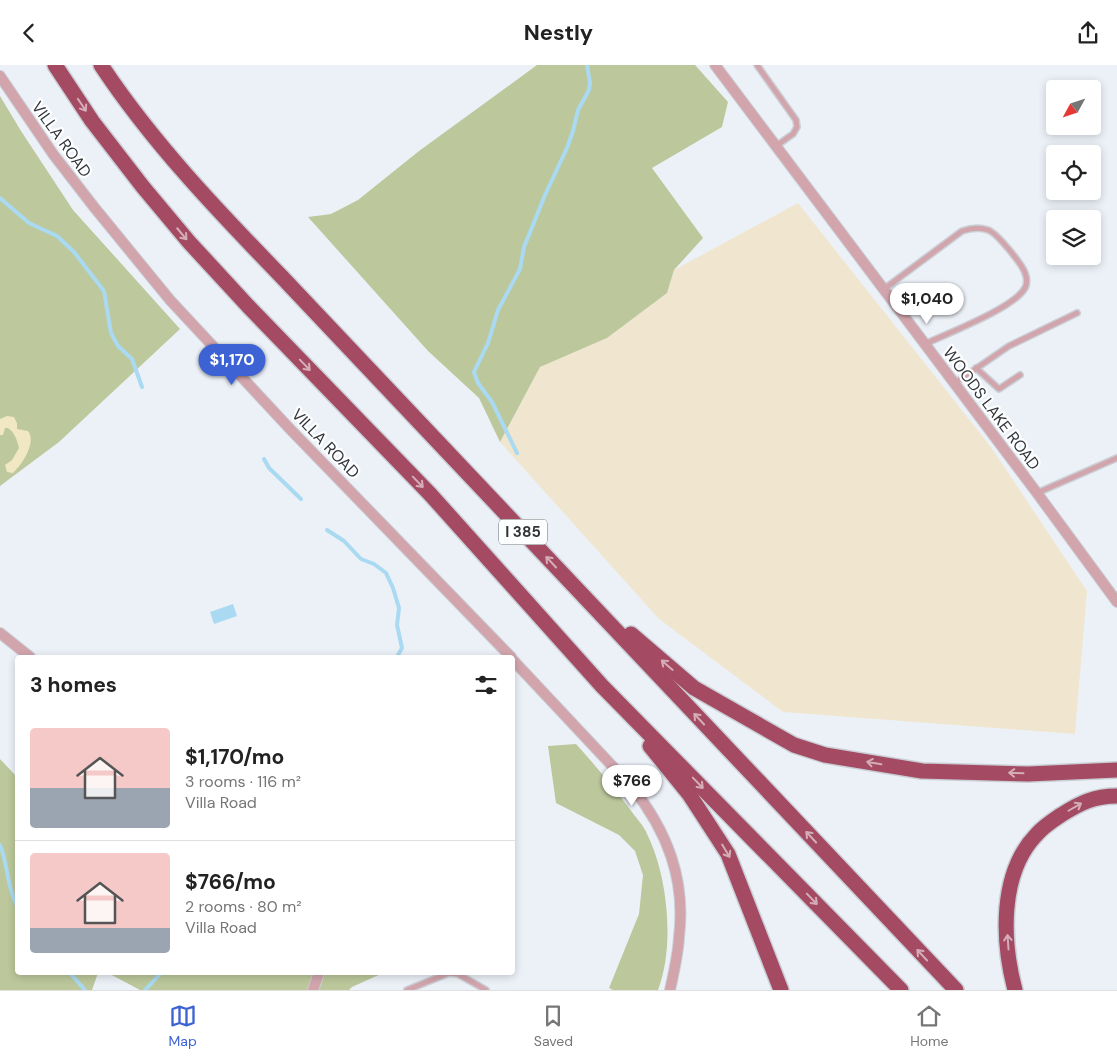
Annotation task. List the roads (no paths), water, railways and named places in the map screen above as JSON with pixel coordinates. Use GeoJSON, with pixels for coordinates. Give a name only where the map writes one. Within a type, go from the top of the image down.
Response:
{"type":"FeatureCollection","features":[{"type":"Feature","properties":{"kind":"highway","name":"I 385"},"geometry":{"type":"LineString","coordinates":[[55,65],[92,121],[189,242],[430,495],[602,686],[901,990]]}},
{"type":"Feature","properties":{"kind":"highway","name":"I 385"},"geometry":{"type":"LineString","coordinates":[[101,65],[138,115],[217,210],[956,990]]}},
{"type":"Feature","properties":{"kind":"highway"},"geometry":{"type":"LineString","coordinates":[[568,580],[694,688],[794,745],[826,755],[922,771],[1028,774],[1117,770]]}},
{"type":"Feature","properties":{"kind":"highway"},"geometry":{"type":"LineString","coordinates":[[602,686],[689,794],[728,854],[782,990]]}},
{"type":"Feature","properties":{"kind":"highway"},"geometry":{"type":"LineString","coordinates":[[1015,990],[1007,944],[1007,921],[1011,885],[1018,861],[1036,835],[1050,822],[1085,801],[1100,796],[1117,797]]}},
{"type":"Feature","properties":{"kind":"street","name":"WOODS LAKE ROAD"},"geometry":{"type":"LineString","coordinates":[[715,65],[1117,602]]}},
{"type":"Feature","properties":{"kind":"street","name":"VILLA ROAD"},"geometry":{"type":"LineString","coordinates":[[0,77],[53,154],[170,300],[290,429],[509,655]]}},
{"type":"Feature","properties":{"kind":"street"},"geometry":{"type":"LineString","coordinates":[[0,633],[28,655]]}},
{"type":"Feature","properties":{"kind":"street","name":"VILLA ROAD"},"geometry":{"type":"LineString","coordinates":[[515,661],[632,787],[648,807],[658,825],[669,850],[679,893],[680,935],[670,990]]}},
{"type":"Feature","properties":{"kind":"street"},"geometry":{"type":"LineString","coordinates":[[313,990],[318,975]]}},
{"type":"Feature","properties":{"kind":"lane"},"geometry":{"type":"LineString","coordinates":[[757,65],[796,120],[797,127],[792,134],[776,146]]}},
{"type":"Feature","properties":{"kind":"lane"},"geometry":{"type":"LineString","coordinates":[[884,289],[962,231],[973,228],[990,230],[1001,240],[1025,271],[1027,280],[1025,288],[1014,300],[1001,309],[925,344]]}},
{"type":"Feature","properties":{"kind":"lane"},"geometry":{"type":"LineString","coordinates":[[954,383],[1009,346],[1077,313]]}},
{"type":"Feature","properties":{"kind":"lane"},"geometry":{"type":"LineString","coordinates":[[976,368],[999,389],[1020,375]]}},
{"type":"Feature","properties":{"kind":"lane"},"geometry":{"type":"LineString","coordinates":[[1037,493],[1117,458]]}},
{"type":"Feature","properties":{"kind":"lane"},"geometry":{"type":"LineString","coordinates":[[407,990],[444,975]]}},
{"type":"Feature","properties":{"kind":"lane"},"geometry":{"type":"LineString","coordinates":[[460,975],[486,990]]}},
{"type":"Feature","properties":{"kind":"water"},"geometry":{"type":"Polygon","coordinates":[[[233,604],[237,616],[214,624],[210,612],[233,604]]]}},
{"type":"Feature","properties":{"kind":"waterway"},"geometry":{"type":"LineString","coordinates":[[517,453],[492,402],[478,383],[474,372],[488,343],[498,310],[520,269],[524,247],[567,148],[578,110],[589,90],[590,83],[587,65]]}},
{"type":"Feature","properties":{"kind":"waterway"},"geometry":{"type":"LineString","coordinates":[[0,198],[29,223],[57,236],[74,252],[104,291],[111,333],[118,346],[132,359],[142,387]]}},
{"type":"Feature","properties":{"kind":"waterway"},"geometry":{"type":"LineString","coordinates":[[264,459],[269,468],[301,499]]}},
{"type":"Feature","properties":{"kind":"waterway"},"geometry":{"type":"LineString","coordinates":[[327,530],[344,541],[361,559],[374,564],[386,573],[399,608],[397,625],[402,648],[398,655]]}},
{"type":"Feature","properties":{"kind":"waterway"},"geometry":{"type":"LineString","coordinates":[[0,845],[15,902]]}},
{"type":"Feature","properties":{"kind":"waterway"},"geometry":{"type":"LineString","coordinates":[[72,975],[85,990]]}},
{"type":"Feature","properties":{"kind":"waterway"},"geometry":{"type":"LineString","coordinates":[[145,990],[159,975]]}}]}
